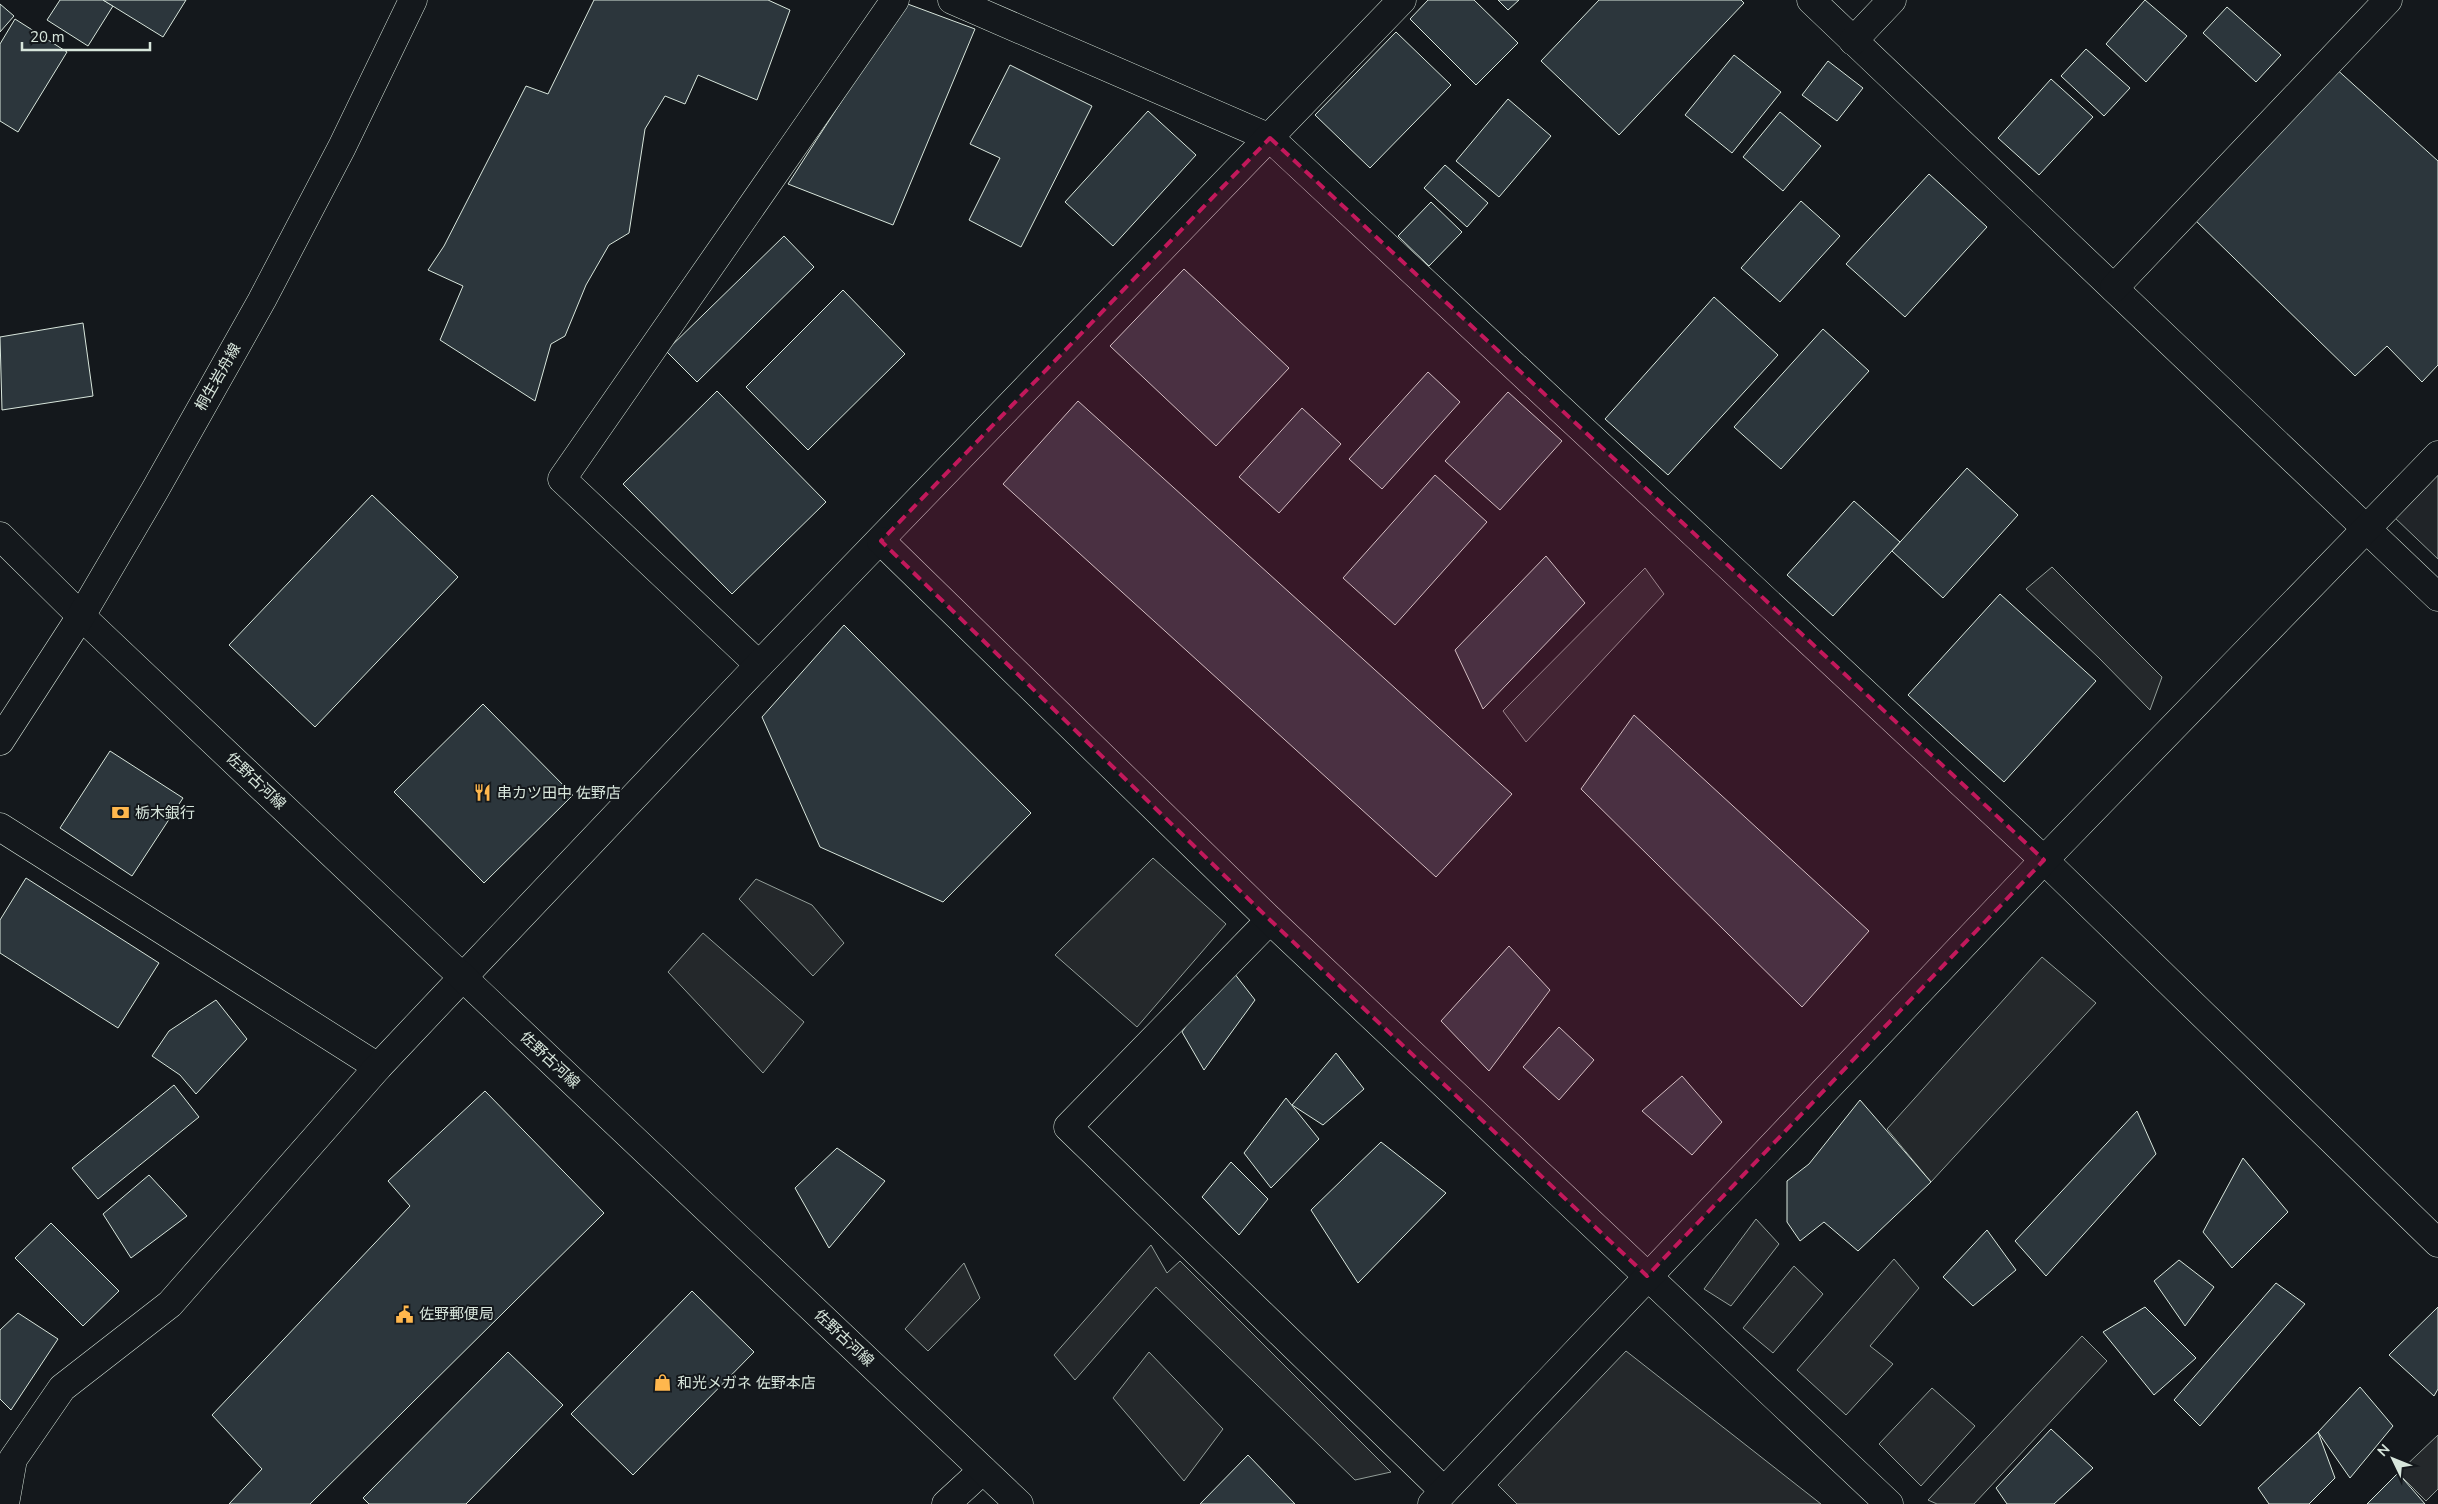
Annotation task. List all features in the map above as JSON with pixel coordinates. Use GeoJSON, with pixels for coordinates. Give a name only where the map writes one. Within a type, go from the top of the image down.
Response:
{"type":"FeatureCollection","features":[{"type":"Feature","properties":{"kind":"street","name":"桐生岩舟線"},"geometry":{"type":"LineString","coordinates":[[0,741],[81,616],[156,490],[262,300],[342,147],[413,0]]}},
{"type":"Feature","properties":{"kind":"street"},"geometry":{"type":"LineString","coordinates":[[759,665],[562,479],[895,0]]}},
{"type":"Feature","properties":{"kind":"street"},"geometry":{"type":"LineString","coordinates":[[952,0],[1270,138],[2044,860],[2438,1242]]}},
{"type":"Feature","properties":{"kind":"street"},"geometry":{"type":"LineString","coordinates":[[5,1504],[13,1459],[62,1388],[170,1304],[378,1067],[463,977],[759,665],[881,541],[1402,0]]}},
{"type":"Feature","properties":{"kind":"street"},"geometry":{"type":"LineString","coordinates":[[1810,0],[2438,597]]}},
{"type":"Feature","properties":{"kind":"street"},"geometry":{"type":"LineString","coordinates":[[1853,40],[1892,0]]}},
{"type":"Feature","properties":{"kind":"street"},"geometry":{"type":"LineString","coordinates":[[2114,288],[2388,0]]}},
{"type":"Feature","properties":{"kind":"street"},"geometry":{"type":"LineString","coordinates":[[1270,920],[1068,1127],[1438,1498],[2044,860],[2438,455]]}},
{"type":"Feature","properties":{"kind":"street","name":"佐野古河線"},"geometry":{"type":"LineString","coordinates":[[0,536],[81,616],[1019,1504]]}},
{"type":"Feature","properties":{"kind":"street"},"geometry":{"type":"LineString","coordinates":[[881,541],[1270,920],[1889,1504]]}},
{"type":"Feature","properties":{"kind":"street"},"geometry":{"type":"LineString","coordinates":[[0,827],[378,1067]]}},
{"type":"Feature","properties":{"kind":"street"},"geometry":{"type":"LineString","coordinates":[[946,1504],[983,1470]]}},
{"type":"Feature","properties":{"kind":"highlighted area"},"geometry":{"type":"Polygon","coordinates":[[[1270,138],[2044,860],[1647,1276],[1270,920],[881,541],[1270,138]]]}},
{"type":"Feature","properties":{"kind":"shaded area"},"geometry":{"type":"Polygon","coordinates":[[[2438,471],[2438,559],[2394,517],[2438,471]]]}},
{"type":"Feature","properties":{"kind":"shaded area"},"geometry":{"type":"Polygon","coordinates":[[[2052,567],[2162,677],[2150,710],[2099,658],[2026,589],[2052,567]]]}},
{"type":"Feature","properties":{"kind":"shaded area"},"geometry":{"type":"Polygon","coordinates":[[[1645,568],[1664,594],[1526,742],[1503,711],[1645,568]]]}},
{"type":"Feature","properties":{"kind":"shaded area"},"geometry":{"type":"Polygon","coordinates":[[[1153,858],[1226,924],[1137,1027],[1055,955],[1153,858]]]}},
{"type":"Feature","properties":{"kind":"shaded area"},"geometry":{"type":"Polygon","coordinates":[[[756,879],[812,905],[844,943],[813,976],[739,899],[756,879]]]}},
{"type":"Feature","properties":{"kind":"shaded area"},"geometry":{"type":"Polygon","coordinates":[[[703,933],[804,1022],[763,1073],[668,972],[703,933]]]}},
{"type":"Feature","properties":{"kind":"shaded area"},"geometry":{"type":"Polygon","coordinates":[[[2042,957],[2096,1003],[1931,1182],[1887,1129],[2042,957]]]}},
{"type":"Feature","properties":{"kind":"shaded area"},"geometry":{"type":"Polygon","coordinates":[[[1756,1219],[1779,1244],[1731,1306],[1704,1289],[1756,1219]]]}},
{"type":"Feature","properties":{"kind":"shaded area"},"geometry":{"type":"Polygon","coordinates":[[[1151,1245],[1167,1273],[1180,1261],[1391,1472],[1355,1480],[1156,1287],[1075,1380],[1054,1355],[1151,1245]]]}},
{"type":"Feature","properties":{"kind":"shaded area"},"geometry":{"type":"Polygon","coordinates":[[[1894,1259],[1919,1288],[1870,1346],[1893,1364],[1846,1415],[1797,1370],[1894,1259]]]}},
{"type":"Feature","properties":{"kind":"shaded area"},"geometry":{"type":"Polygon","coordinates":[[[964,1263],[980,1298],[928,1351],[905,1329],[964,1263]]]}},
{"type":"Feature","properties":{"kind":"shaded area"},"geometry":{"type":"Polygon","coordinates":[[[1794,1266],[1823,1294],[1773,1353],[1743,1328],[1794,1266]]]}},
{"type":"Feature","properties":{"kind":"shaded area"},"geometry":{"type":"Polygon","coordinates":[[[2082,1336],[2107,1361],[1974,1504],[1937,1504],[1928,1500],[2082,1336]]]}},
{"type":"Feature","properties":{"kind":"shaded area"},"geometry":{"type":"Polygon","coordinates":[[[1626,1351],[1821,1504],[1517,1504],[1498,1485],[1626,1351]]]}},
{"type":"Feature","properties":{"kind":"shaded area"},"geometry":{"type":"Polygon","coordinates":[[[1149,1352],[1223,1429],[1184,1481],[1113,1398],[1149,1352]]]}},
{"type":"Feature","properties":{"kind":"shaded area"},"geometry":{"type":"Polygon","coordinates":[[[1932,1388],[1975,1426],[1921,1486],[1879,1444],[1932,1388]]]}},
{"type":"Feature","properties":{"kind":"shaded area"},"geometry":{"type":"Polygon","coordinates":[[[2438,1435],[2438,1489],[2426,1501],[2398,1473],[2438,1435]]]}},
{"type":"Feature","properties":{"kind":"building"},"geometry":{"type":"Polygon","coordinates":[[[60,0],[103,0],[113,6],[88,46],[47,20],[60,0]]]}},
{"type":"Feature","properties":{"kind":"building"},"geometry":{"type":"Polygon","coordinates":[[[103,0],[186,0],[163,37],[103,0]]]}},
{"type":"Feature","properties":{"kind":"building"},"geometry":{"type":"Polygon","coordinates":[[[594,0],[768,0],[790,10],[757,100],[698,75],[685,104],[665,96],[645,129],[629,233],[609,245],[586,285],[565,336],[551,344],[535,401],[440,340],[463,286],[428,270],[444,246],[526,86],[548,94],[594,0]]]}},
{"type":"Feature","properties":{"kind":"building"},"geometry":{"type":"Polygon","coordinates":[[[1428,0],[1474,0],[1518,43],[1476,85],[1410,19],[1428,0]]]}},
{"type":"Feature","properties":{"kind":"building"},"geometry":{"type":"Polygon","coordinates":[[[1498,0],[1519,0],[1508,10],[1498,0]]]}},
{"type":"Feature","properties":{"kind":"building"},"geometry":{"type":"Polygon","coordinates":[[[1599,0],[1741,0],[1744,3],[1619,135],[1541,61],[1599,0]]]}},
{"type":"Feature","properties":{"kind":"building"},"geometry":{"type":"Polygon","coordinates":[[[2145,0],[2187,36],[2146,82],[2106,44],[2145,0]]]}},
{"type":"Feature","properties":{"kind":"building"},"geometry":{"type":"Polygon","coordinates":[[[905,3],[975,29],[893,225],[788,184],[905,3]]]}},
{"type":"Feature","properties":{"kind":"building"},"geometry":{"type":"Polygon","coordinates":[[[0,4],[14,16],[0,32],[0,4]]]}},
{"type":"Feature","properties":{"kind":"building"},"geometry":{"type":"Polygon","coordinates":[[[2227,7],[2281,55],[2256,82],[2203,33],[2227,7]]]}},
{"type":"Feature","properties":{"kind":"building"},"geometry":{"type":"Polygon","coordinates":[[[15,19],[67,52],[18,132],[0,121],[0,44],[15,19]]]}},
{"type":"Feature","properties":{"kind":"building"},"geometry":{"type":"Polygon","coordinates":[[[1396,32],[1451,85],[1370,168],[1315,115],[1396,32]]]}},
{"type":"Feature","properties":{"kind":"building"},"geometry":{"type":"Polygon","coordinates":[[[2086,49],[2130,88],[2104,116],[2061,76],[2086,49]]]}},
{"type":"Feature","properties":{"kind":"building"},"geometry":{"type":"Polygon","coordinates":[[[1734,55],[1781,92],[1732,153],[1685,115],[1734,55]]]}},
{"type":"Feature","properties":{"kind":"building"},"geometry":{"type":"Polygon","coordinates":[[[1828,61],[1863,88],[1837,121],[1802,95],[1828,61]]]}},
{"type":"Feature","properties":{"kind":"building"},"geometry":{"type":"Polygon","coordinates":[[[1010,65],[1092,106],[1021,247],[969,220],[1000,158],[970,144],[1010,65]]]}},
{"type":"Feature","properties":{"kind":"building"},"geometry":{"type":"Polygon","coordinates":[[[2333,66],[2438,161],[2438,365],[2422,382],[2387,346],[2355,376],[2192,217],[2333,66]]]}},
{"type":"Feature","properties":{"kind":"building"},"geometry":{"type":"Polygon","coordinates":[[[2051,79],[2093,117],[2039,175],[1998,138],[2051,79]]]}},
{"type":"Feature","properties":{"kind":"building"},"geometry":{"type":"Polygon","coordinates":[[[1508,99],[1551,136],[1499,197],[1456,161],[1508,99]]]}},
{"type":"Feature","properties":{"kind":"building"},"geometry":{"type":"Polygon","coordinates":[[[1148,111],[1196,155],[1113,246],[1065,202],[1148,111]]]}},
{"type":"Feature","properties":{"kind":"building"},"geometry":{"type":"Polygon","coordinates":[[[1780,112],[1821,146],[1783,191],[1743,157],[1780,112]]]}},
{"type":"Feature","properties":{"kind":"building"},"geometry":{"type":"Polygon","coordinates":[[[1445,165],[1488,203],[1467,227],[1424,188],[1445,165]]]}},
{"type":"Feature","properties":{"kind":"building"},"geometry":{"type":"Polygon","coordinates":[[[1929,174],[1987,227],[1905,317],[1846,264],[1929,174]]]}},
{"type":"Feature","properties":{"kind":"building"},"geometry":{"type":"Polygon","coordinates":[[[1801,201],[1840,236],[1780,302],[1741,268],[1801,201]]]}},
{"type":"Feature","properties":{"kind":"building"},"geometry":{"type":"Polygon","coordinates":[[[1431,202],[1462,232],[1429,266],[1398,236],[1431,202]]]}},
{"type":"Feature","properties":{"kind":"building"},"geometry":{"type":"Polygon","coordinates":[[[784,236],[814,267],[697,382],[666,351],[784,236]]]}},
{"type":"Feature","properties":{"kind":"building"},"geometry":{"type":"Polygon","coordinates":[[[1184,269],[1289,368],[1216,446],[1110,346],[1184,269]]]}},
{"type":"Feature","properties":{"kind":"building"},"geometry":{"type":"Polygon","coordinates":[[[843,290],[905,354],[808,450],[746,387],[843,290]]]}},
{"type":"Feature","properties":{"kind":"building"},"geometry":{"type":"Polygon","coordinates":[[[1714,297],[1778,355],[1668,475],[1605,419],[1714,297]]]}},
{"type":"Feature","properties":{"kind":"building"},"geometry":{"type":"Polygon","coordinates":[[[83,323],[93,396],[2,410],[0,337],[83,323]]]}},
{"type":"Feature","properties":{"kind":"building"},"geometry":{"type":"Polygon","coordinates":[[[1823,329],[1869,371],[1781,469],[1734,427],[1823,329]]]}},
{"type":"Feature","properties":{"kind":"building"},"geometry":{"type":"Polygon","coordinates":[[[1428,372],[1460,402],[1382,489],[1349,459],[1428,372]]]}},
{"type":"Feature","properties":{"kind":"building"},"geometry":{"type":"Polygon","coordinates":[[[717,391],[826,502],[732,594],[623,484],[717,391]]]}},
{"type":"Feature","properties":{"kind":"building"},"geometry":{"type":"Polygon","coordinates":[[[1508,392],[1562,441],[1500,510],[1445,461],[1508,392]]]}},
{"type":"Feature","properties":{"kind":"building"},"geometry":{"type":"Polygon","coordinates":[[[1078,401],[1512,794],[1436,877],[1003,484],[1078,401]]]}},
{"type":"Feature","properties":{"kind":"building"},"geometry":{"type":"Polygon","coordinates":[[[1302,408],[1341,444],[1279,513],[1239,477],[1302,408]]]}},
{"type":"Feature","properties":{"kind":"building"},"geometry":{"type":"Polygon","coordinates":[[[1967,468],[2018,515],[1943,598],[1892,551],[1967,468]]]}},
{"type":"Feature","properties":{"kind":"building"},"geometry":{"type":"Polygon","coordinates":[[[1435,475],[1487,522],[1395,625],[1343,578],[1435,475]]]}},
{"type":"Feature","properties":{"kind":"building"},"geometry":{"type":"Polygon","coordinates":[[[372,495],[458,577],[315,727],[229,645],[372,495]]]}},
{"type":"Feature","properties":{"kind":"building"},"geometry":{"type":"Polygon","coordinates":[[[1854,501],[1900,542],[1833,616],[1787,575],[1854,501]]]}},
{"type":"Feature","properties":{"kind":"building"},"geometry":{"type":"Polygon","coordinates":[[[1546,556],[1585,603],[1483,709],[1455,650],[1546,556]]]}},
{"type":"Feature","properties":{"kind":"building"},"geometry":{"type":"Polygon","coordinates":[[[2000,594],[2096,681],[2004,782],[1908,695],[2000,594]]]}},
{"type":"Feature","properties":{"kind":"building"},"geometry":{"type":"Polygon","coordinates":[[[844,625],[1031,813],[943,902],[820,847],[762,717],[844,625]]]}},
{"type":"Feature","properties":{"kind":"building","name":"串カツ田中 佐野店"},"geometry":{"type":"Polygon","coordinates":[[[483,704],[573,795],[484,883],[394,792],[483,704]]]}},
{"type":"Feature","properties":{"kind":"building"},"geometry":{"type":"Polygon","coordinates":[[[1634,715],[1869,931],[1802,1007],[1581,789],[1634,715]]]}},
{"type":"Feature","properties":{"kind":"building","name":"栃木銀行"},"geometry":{"type":"Polygon","coordinates":[[[110,751],[183,798],[132,876],[60,828],[110,751]]]}},
{"type":"Feature","properties":{"kind":"building"},"geometry":{"type":"Polygon","coordinates":[[[26,878],[159,963],[118,1028],[0,953],[0,920],[26,878]]]}},
{"type":"Feature","properties":{"kind":"building"},"geometry":{"type":"Polygon","coordinates":[[[1509,946],[1550,990],[1489,1071],[1441,1021],[1509,946]]]}},
{"type":"Feature","properties":{"kind":"building"},"geometry":{"type":"Polygon","coordinates":[[[1227,964],[1255,1000],[1204,1070],[1182,1032],[1227,964]]]}},
{"type":"Feature","properties":{"kind":"building"},"geometry":{"type":"Polygon","coordinates":[[[216,1000],[247,1039],[196,1094],[180,1075],[152,1056],[169,1031],[216,1000]]]}},
{"type":"Feature","properties":{"kind":"building"},"geometry":{"type":"Polygon","coordinates":[[[1559,1027],[1594,1060],[1559,1100],[1523,1067],[1559,1027]]]}},
{"type":"Feature","properties":{"kind":"building"},"geometry":{"type":"Polygon","coordinates":[[[1336,1053],[1364,1089],[1323,1125],[1292,1105],[1336,1053]]]}},
{"type":"Feature","properties":{"kind":"building"},"geometry":{"type":"Polygon","coordinates":[[[1682,1076],[1722,1122],[1692,1155],[1642,1111],[1682,1076]]]}},
{"type":"Feature","properties":{"kind":"building"},"geometry":{"type":"Polygon","coordinates":[[[174,1085],[199,1117],[98,1199],[72,1168],[174,1085]]]}},
{"type":"Feature","properties":{"kind":"building","name":"佐野郵便局"},"geometry":{"type":"Polygon","coordinates":[[[485,1091],[604,1213],[310,1504],[229,1504],[262,1469],[212,1415],[410,1206],[388,1181],[485,1091]]]}},
{"type":"Feature","properties":{"kind":"building"},"geometry":{"type":"Polygon","coordinates":[[[1286,1098],[1319,1139],[1271,1188],[1244,1153],[1286,1098]]]}},
{"type":"Feature","properties":{"kind":"building"},"geometry":{"type":"Polygon","coordinates":[[[1860,1100],[1931,1182],[1858,1251],[1824,1222],[1800,1241],[1787,1222],[1787,1181],[1809,1164],[1860,1100]]]}},
{"type":"Feature","properties":{"kind":"building"},"geometry":{"type":"Polygon","coordinates":[[[2137,1111],[2156,1154],[2046,1276],[2015,1241],[2137,1111]]]}},
{"type":"Feature","properties":{"kind":"building"},"geometry":{"type":"Polygon","coordinates":[[[1381,1142],[1446,1193],[1358,1283],[1311,1210],[1381,1142]]]}},
{"type":"Feature","properties":{"kind":"building"},"geometry":{"type":"Polygon","coordinates":[[[837,1148],[885,1181],[829,1248],[795,1188],[837,1148]]]}},
{"type":"Feature","properties":{"kind":"building"},"geometry":{"type":"Polygon","coordinates":[[[2243,1158],[2288,1212],[2232,1268],[2203,1232],[2243,1158]]]}},
{"type":"Feature","properties":{"kind":"building"},"geometry":{"type":"Polygon","coordinates":[[[1231,1162],[1268,1199],[1239,1235],[1202,1197],[1231,1162]]]}},
{"type":"Feature","properties":{"kind":"building"},"geometry":{"type":"Polygon","coordinates":[[[149,1175],[187,1216],[131,1258],[103,1214],[149,1175]]]}},
{"type":"Feature","properties":{"kind":"building"},"geometry":{"type":"Polygon","coordinates":[[[51,1223],[119,1291],[83,1326],[15,1258],[51,1223]]]}},
{"type":"Feature","properties":{"kind":"building"},"geometry":{"type":"Polygon","coordinates":[[[1987,1230],[2016,1270],[1973,1306],[1943,1277],[1987,1230]]]}},
{"type":"Feature","properties":{"kind":"building"},"geometry":{"type":"Polygon","coordinates":[[[2179,1260],[2214,1287],[2185,1326],[2154,1281],[2179,1260]]]}},
{"type":"Feature","properties":{"kind":"building"},"geometry":{"type":"Polygon","coordinates":[[[2276,1283],[2305,1304],[2200,1426],[2174,1400],[2276,1283]]]}},
{"type":"Feature","properties":{"kind":"building","name":"和光メガネ 佐野本店"},"geometry":{"type":"Polygon","coordinates":[[[692,1291],[754,1352],[633,1475],[571,1414],[692,1291]]]}},
{"type":"Feature","properties":{"kind":"building"},"geometry":{"type":"Polygon","coordinates":[[[2145,1307],[2196,1358],[2154,1395],[2103,1332],[2145,1307]]]}},
{"type":"Feature","properties":{"kind":"building"},"geometry":{"type":"Polygon","coordinates":[[[2438,1307],[2438,1389],[2434,1396],[2389,1355],[2438,1307]]]}},
{"type":"Feature","properties":{"kind":"building"},"geometry":{"type":"Polygon","coordinates":[[[18,1313],[58,1339],[11,1410],[0,1399],[0,1330],[18,1313]]]}},
{"type":"Feature","properties":{"kind":"building"},"geometry":{"type":"Polygon","coordinates":[[[508,1352],[563,1405],[466,1504],[369,1504],[363,1498],[508,1352]]]}},
{"type":"Feature","properties":{"kind":"building"},"geometry":{"type":"Polygon","coordinates":[[[2360,1387],[2393,1426],[2350,1478],[2318,1432],[2360,1387]]]}},
{"type":"Feature","properties":{"kind":"building"},"geometry":{"type":"Polygon","coordinates":[[[2051,1429],[2093,1468],[2054,1504],[2007,1504],[1996,1488],[2051,1429]]]}},
{"type":"Feature","properties":{"kind":"building"},"geometry":{"type":"Polygon","coordinates":[[[2318,1432],[2335,1478],[2309,1504],[2269,1504],[2258,1488],[2318,1432]]]}},
{"type":"Feature","properties":{"kind":"building"},"geometry":{"type":"Polygon","coordinates":[[[1248,1455],[1295,1504],[1200,1504],[1248,1455]]]}},
{"type":"Feature","properties":{"kind":"building"},"geometry":{"type":"Polygon","coordinates":[[[2398,1473],[2425,1504],[2367,1504],[2398,1473]]]}},
{"type":"Feature","properties":{"kind":"place","name":"串カツ田中 佐野店"},"geometry":{"type":"Point","coordinates":[483,793]}},
{"type":"Feature","properties":{"kind":"place","name":"栃木銀行"},"geometry":{"type":"Point","coordinates":[121,813]}},
{"type":"Feature","properties":{"kind":"place","name":"佐野郵便局"},"geometry":{"type":"Point","coordinates":[405,1314]}},
{"type":"Feature","properties":{"kind":"place","name":"和光メガネ 佐野本店"},"geometry":{"type":"Point","coordinates":[663,1383]}}]}
